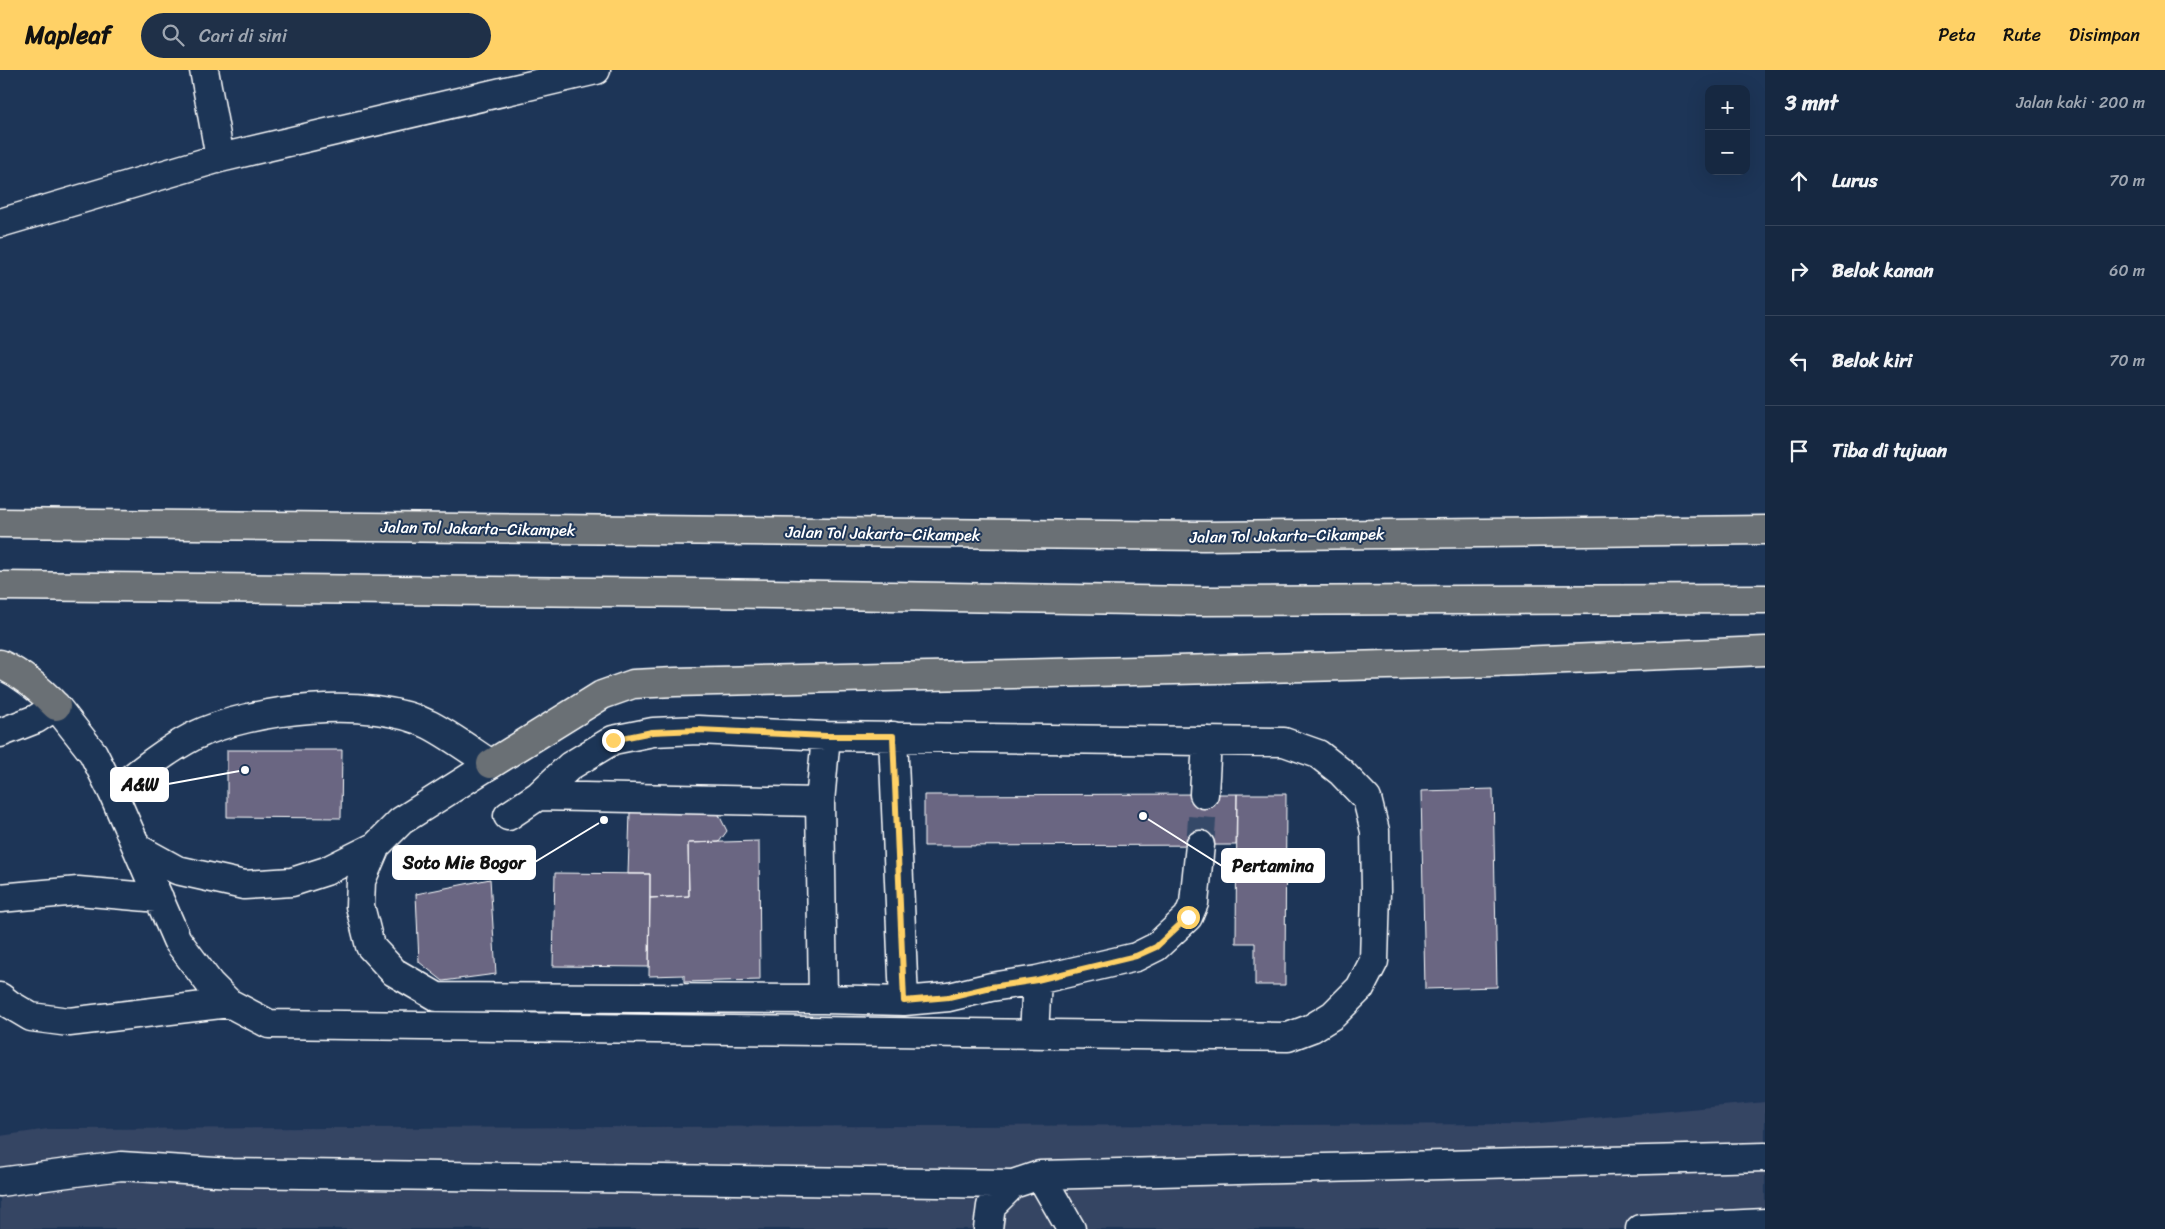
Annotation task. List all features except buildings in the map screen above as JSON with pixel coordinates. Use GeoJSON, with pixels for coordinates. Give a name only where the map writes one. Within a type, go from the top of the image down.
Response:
{"type":"FeatureCollection","features":[{"type":"Feature","properties":{"kind":"highway","name":"Jalan Tol Jakarta–Cikampek"},"geometry":{"type":"LineString","coordinates":[[0,523],[1204,536],[1765,530]]}},
{"type":"Feature","properties":{"kind":"highway"},"geometry":{"type":"LineString","coordinates":[[0,586],[684,593],[1198,601],[1765,599]]}},
{"type":"Feature","properties":{"kind":"highway"},"geometry":{"type":"LineString","coordinates":[[491,764],[602,695],[634,684],[1469,663],[1765,651]]}},
{"type":"Feature","properties":{"kind":"highway"},"geometry":{"type":"LineString","coordinates":[[0,664],[13,670],[42,692],[56,706]]}},
{"type":"Feature","properties":{"kind":"street"},"geometry":{"type":"LineString","coordinates":[[204,70],[220,158]]}},
{"type":"Feature","properties":{"kind":"street"},"geometry":{"type":"LineString","coordinates":[[0,223],[220,158],[596,70]]}},
{"type":"Feature","properties":{"kind":"street"},"geometry":{"type":"LineString","coordinates":[[0,733],[36,719],[56,706],[93,753],[113,793],[177,940],[210,984],[228,1003],[269,1024],[1288,1038],[1312,1028],[1333,1015],[1360,988],[1374,961],[1375,831],[1367,799],[1341,772],[1318,754],[1284,742],[826,736],[698,730],[652,732],[613,740],[570,766],[538,796],[508,816]]}},
{"type":"Feature","properties":{"kind":"street"},"geometry":{"type":"LineString","coordinates":[[113,793],[149,765],[194,736],[236,721],[317,708],[359,708],[399,713],[430,725],[491,764],[401,821],[376,846],[326,871],[292,882],[244,884],[177,870],[137,848]]}},
{"type":"Feature","properties":{"kind":"street"},"geometry":{"type":"LineString","coordinates":[[823,999],[820,802],[826,736]]}},
{"type":"Feature","properties":{"kind":"street"},"geometry":{"type":"LineString","coordinates":[[893,736],[904,1001]]}},
{"type":"Feature","properties":{"kind":"street"},"geometry":{"type":"LineString","coordinates":[[1204,794],[1208,741]]}},
{"type":"Feature","properties":{"kind":"street"},"geometry":{"type":"LineString","coordinates":[[538,796],[820,802]]}},
{"type":"Feature","properties":{"kind":"street"},"geometry":{"type":"LineString","coordinates":[[376,846],[361,881],[360,906],[370,946],[394,972],[437,998],[904,1001],[949,997],[991,987],[1037,980],[1136,956],[1156,947],[1188,917],[1194,903],[1200,845]]}},
{"type":"Feature","properties":{"kind":"street"},"geometry":{"type":"LineString","coordinates":[[0,898],[78,890],[159,898]]}},
{"type":"Feature","properties":{"kind":"street"},"geometry":{"type":"LineString","coordinates":[[1034,1034],[1037,980]]}},
{"type":"Feature","properties":{"kind":"street"},"geometry":{"type":"LineString","coordinates":[[0,997],[31,1017],[69,1022],[228,1003]]}},
{"type":"Feature","properties":{"kind":"street"},"geometry":{"type":"LineString","coordinates":[[0,1182],[121,1166],[231,1173],[1013,1184],[1040,1175],[1765,1157]]}},
{"type":"Feature","properties":{"kind":"street"},"geometry":{"type":"LineString","coordinates":[[1040,1175],[1071,1229]]}},
{"type":"Feature","properties":{"kind":"street"},"geometry":{"type":"LineString","coordinates":[[988,1229],[991,1206],[1013,1184]]}},
{"type":"Feature","properties":{"kind":"street"},"geometry":{"type":"LineString","coordinates":[[1640,1229],[1765,1223]]}},
{"type":"Feature","properties":{"kind":"shaded area"},"geometry":{"type":"Polygon","coordinates":[[[1765,1102],[1765,1229],[0,1229],[0,1136],[48,1129],[1529,1124],[1765,1102]]]}},
{"type":"Feature","properties":{"kind":"tunnel"},"geometry":{"type":"LineString","coordinates":[[1200,845],[1204,794]]}},
{"type":"Feature","properties":{"kind":"place","name":"A&W"},"geometry":{"type":"Point","coordinates":[245,770]}},
{"type":"Feature","properties":{"kind":"place","name":"Pertamina"},"geometry":{"type":"Point","coordinates":[1143,816]}},
{"type":"Feature","properties":{"kind":"place","name":"Soto Mie Bogor"},"geometry":{"type":"Point","coordinates":[604,820]}},
{"type":"Feature","properties":{"kind":"route"},"geometry":{"type":"LineString","coordinates":[[613,740],[652,732],[698,730],[826,736],[893,736],[904,1001],[949,997],[991,987],[1037,980],[1136,956],[1156,947],[1171,935],[1188,917]]}}]}
